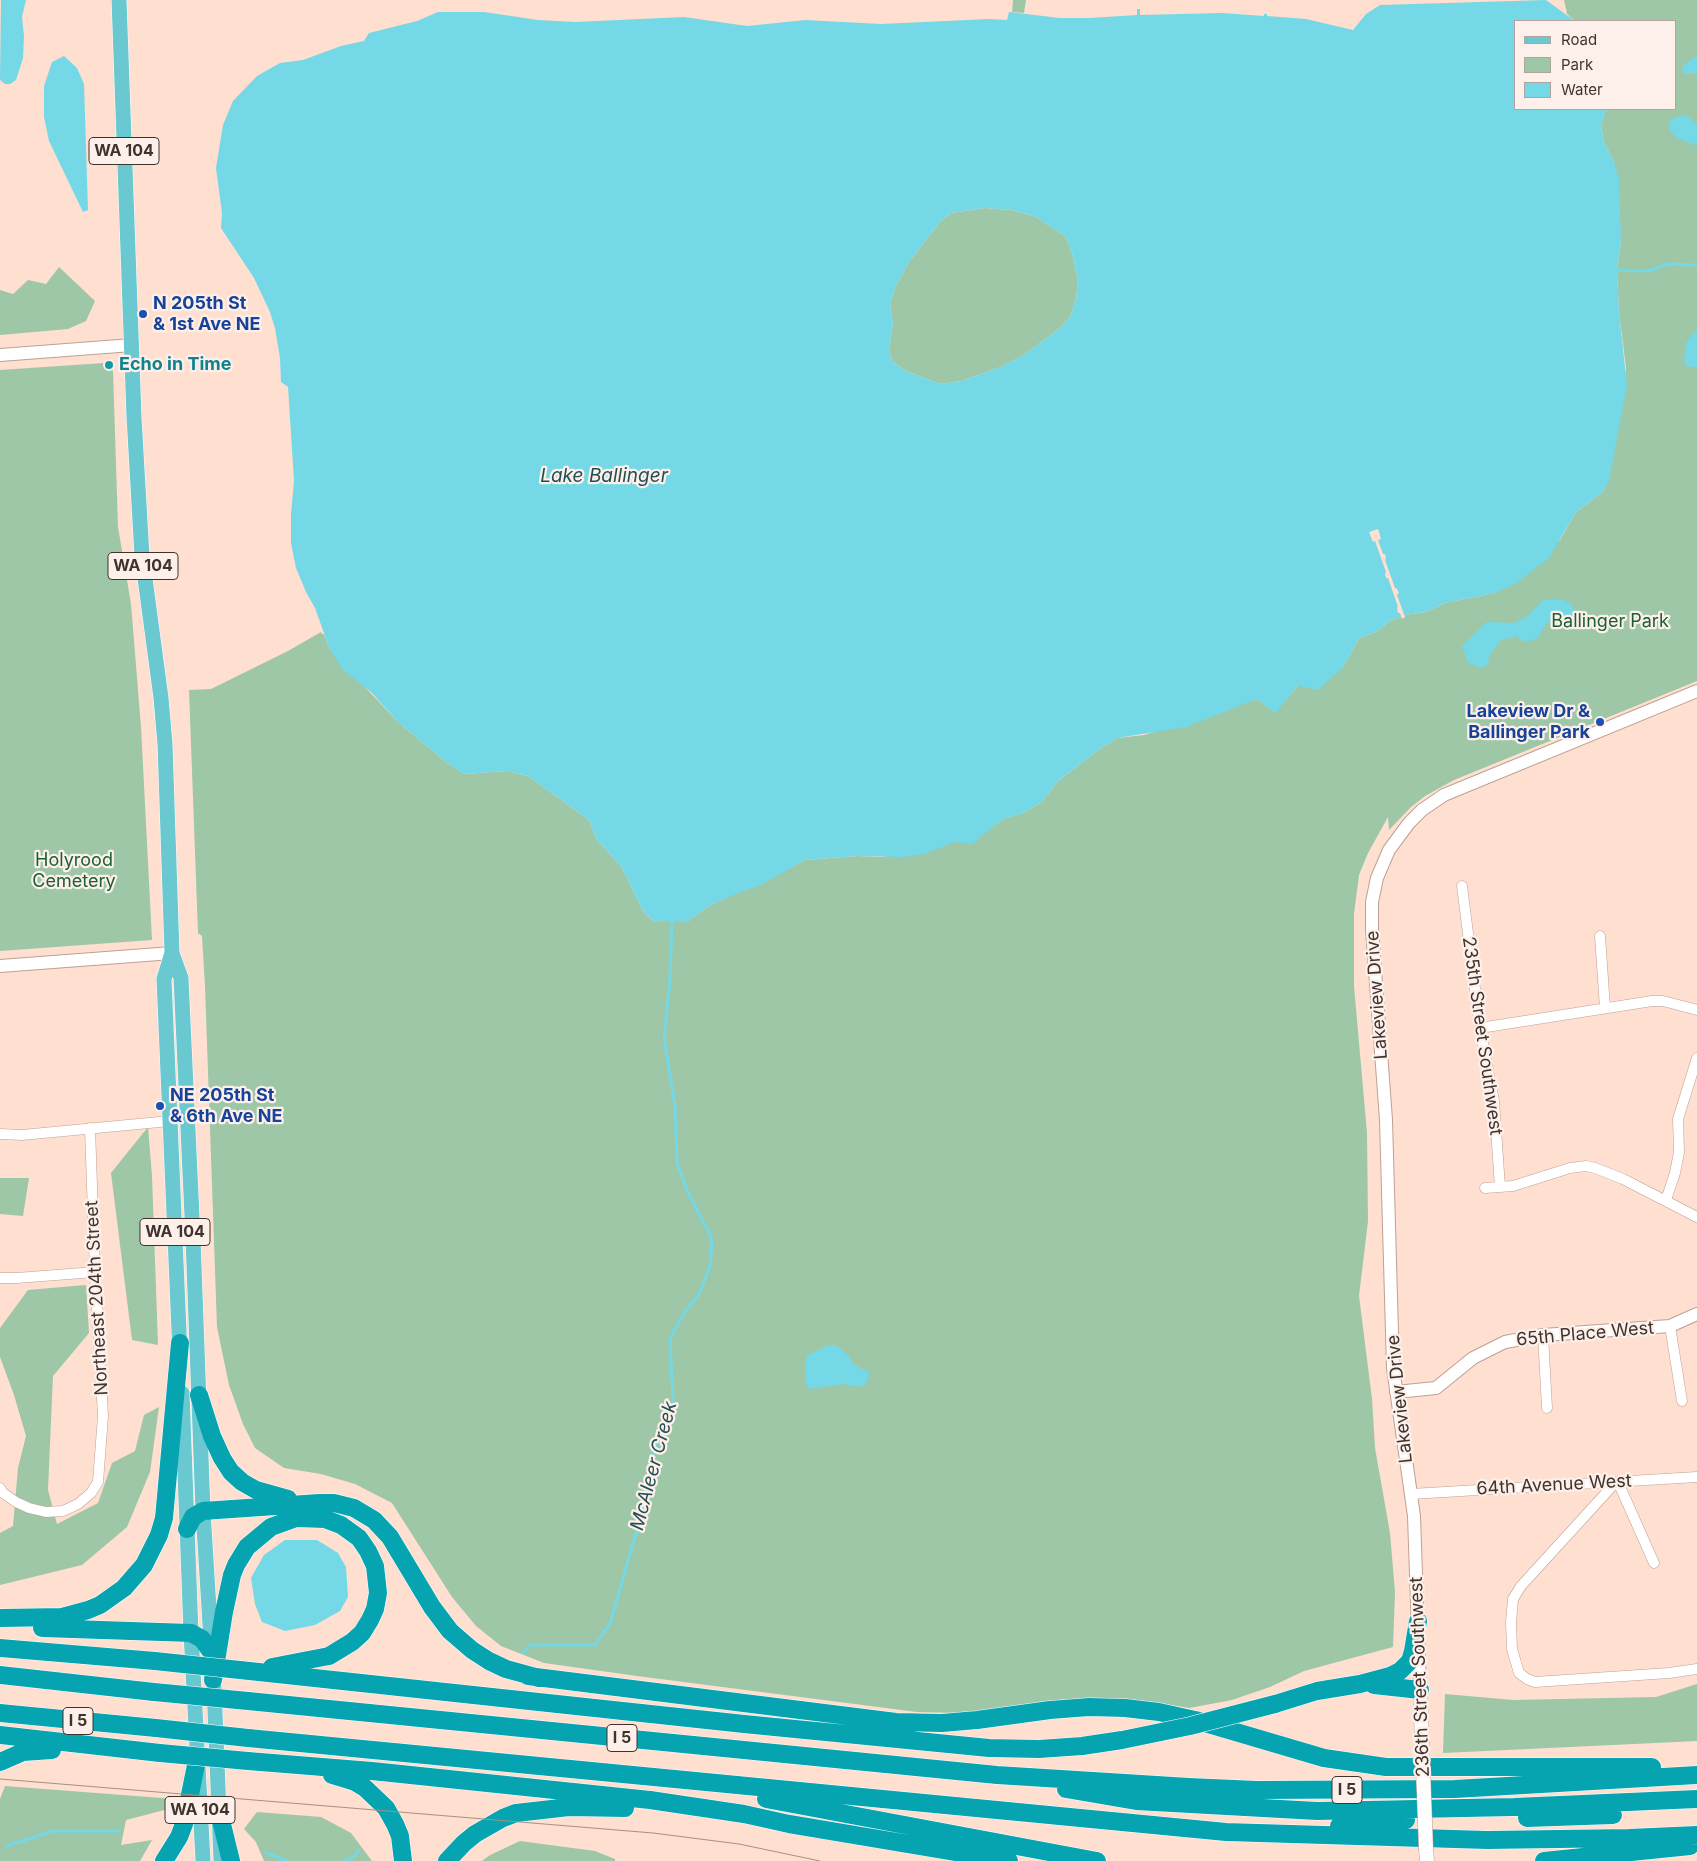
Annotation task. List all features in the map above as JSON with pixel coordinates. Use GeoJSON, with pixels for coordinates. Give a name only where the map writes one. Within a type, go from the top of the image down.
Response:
{"type":"FeatureCollection","features":[{"type":"Feature","properties":{"kind":"highway"},"geometry":{"type":"LineString","coordinates":[[0,1618],[62,1617],[88,1610],[124,1588],[144,1565],[159,1535],[164,1518],[180,1343]]}},
{"type":"Feature","properties":{"kind":"highway"},"geometry":{"type":"LineString","coordinates":[[199,1396],[212,1436],[231,1472],[242,1482],[256,1490],[310,1503]]}},
{"type":"Feature","properties":{"kind":"highway"},"geometry":{"type":"LineString","coordinates":[[187,1529],[193,1517],[202,1510],[310,1503],[334,1503],[348,1506],[374,1520],[381,1526],[400,1551],[432,1607],[450,1631],[472,1650],[489,1661],[528,1676],[744,1724]]}},
{"type":"Feature","properties":{"kind":"highway"},"geometry":{"type":"LineString","coordinates":[[213,1680],[232,1575],[247,1548],[271,1527],[296,1518],[325,1519],[350,1531],[368,1551],[375,1566],[378,1580],[375,1609],[362,1633],[339,1651],[318,1659],[240,1670]]}},
{"type":"Feature","properties":{"kind":"highway"},"geometry":{"type":"LineString","coordinates":[[0,1648],[155,1661],[744,1724],[989,1748],[1039,1749],[1082,1746],[1122,1740],[1190,1726],[1317,1691],[1360,1684],[1390,1676],[1405,1667],[1410,1660],[1418,1621]]}},
{"type":"Feature","properties":{"kind":"highway"},"geometry":{"type":"LineString","coordinates":[[0,1627],[191,1632],[202,1639],[212,1653]]}},
{"type":"Feature","properties":{"kind":"highway","name":"I 5"},"geometry":{"type":"LineString","coordinates":[[0,1675],[154,1692],[997,1775],[1092,1782],[1257,1790],[1455,1789],[1697,1775]]}},
{"type":"Feature","properties":{"kind":"highway"},"geometry":{"type":"LineString","coordinates":[[528,1676],[896,1722],[942,1723],[1089,1707],[1133,1709],[1159,1712],[1195,1720],[1324,1758],[1386,1767],[1658,1767],[1697,1769]]}},
{"type":"Feature","properties":{"kind":"highway"},"geometry":{"type":"LineString","coordinates":[[1360,1684],[1420,1690]]}},
{"type":"Feature","properties":{"kind":"highway","name":"I 5"},"geometry":{"type":"LineString","coordinates":[[0,1714],[1226,1832],[1496,1840],[1697,1835]]}},
{"type":"Feature","properties":{"kind":"highway"},"geometry":{"type":"LineString","coordinates":[[0,1736],[151,1752],[372,1771],[650,1800],[744,1814],[789,1824],[1009,1861]]}},
{"type":"Feature","properties":{"kind":"highway"},"geometry":{"type":"LineString","coordinates":[[0,1762],[17,1754],[32,1751],[151,1752]]}},
{"type":"Feature","properties":{"kind":"highway"},"geometry":{"type":"LineString","coordinates":[[164,1861],[182,1829],[193,1786],[197,1760]]}},
{"type":"Feature","properties":{"kind":"highway"},"geometry":{"type":"LineString","coordinates":[[288,1764],[338,1776],[355,1782],[373,1794],[386,1808],[395,1824],[400,1836],[403,1861]]}},
{"type":"Feature","properties":{"kind":"highway"},"geometry":{"type":"LineString","coordinates":[[997,1775],[1126,1800],[1317,1811],[1514,1807],[1697,1799]]}},
{"type":"Feature","properties":{"kind":"highway"},"geometry":{"type":"LineString","coordinates":[[655,1778],[1097,1861]]}},
{"type":"Feature","properties":{"kind":"highway"},"geometry":{"type":"LineString","coordinates":[[218,1808],[231,1861]]}},
{"type":"Feature","properties":{"kind":"highway"},"geometry":{"type":"LineString","coordinates":[[447,1861],[464,1843],[495,1822],[516,1813],[548,1808],[641,1809],[789,1824]]}},
{"type":"Feature","properties":{"kind":"highway"},"geometry":{"type":"LineString","coordinates":[[1252,1833],[1403,1820],[1559,1818],[1697,1810]]}},
{"type":"Feature","properties":{"kind":"highway"},"geometry":{"type":"LineString","coordinates":[[1544,1861],[1697,1845]]}},
{"type":"Feature","properties":{"kind":"main road","name":"WA 104"},"geometry":{"type":"LineString","coordinates":[[119,0],[134,417],[142,556],[161,698],[165,744],[172,953],[181,978],[202,1510],[212,1653],[222,1861]]}},
{"type":"Feature","properties":{"kind":"main road","name":"WA 104"},"geometry":{"type":"LineString","coordinates":[[172,953],[164,980],[191,1632],[203,1861]]}},
{"type":"Feature","properties":{"kind":"main road"},"geometry":{"type":"LineString","coordinates":[[186,1073],[178,1100],[178,1115],[170,1121],[177,1125],[189,1145]]}},
{"type":"Feature","properties":{"kind":"main road","name":"236th Street Southwest"},"geometry":{"type":"LineString","coordinates":[[1420,1690],[1427,1861]]}},
{"type":"Feature","properties":{"kind":"street"},"geometry":{"type":"LineString","coordinates":[[0,355],[132,345]]}},
{"type":"Feature","properties":{"kind":"street","name":"Lakeview Drive"},"geometry":{"type":"LineString","coordinates":[[1411,1494],[1393,1368],[1386,1120],[1372,922],[1374,890],[1382,865],[1398,836],[1409,823],[1422,810],[1444,796],[1697,691]]}},
{"type":"Feature","properties":{"kind":"street","name":"235th Street Southwest"},"geometry":{"type":"LineString","coordinates":[[1462,886],[1480,1028],[1494,1100],[1500,1186]]}},
{"type":"Feature","properties":{"kind":"street"},"geometry":{"type":"LineString","coordinates":[[1600,936],[1605,1008]]}},
{"type":"Feature","properties":{"kind":"street"},"geometry":{"type":"LineString","coordinates":[[0,966],[172,953]]}},
{"type":"Feature","properties":{"kind":"street"},"geometry":{"type":"LineString","coordinates":[[1480,1028],[1652,1001],[1663,1001],[1697,1010]]}},
{"type":"Feature","properties":{"kind":"street"},"geometry":{"type":"LineString","coordinates":[[1666,1200],[1675,1173],[1679,1152],[1678,1119],[1697,1058]]}},
{"type":"Feature","properties":{"kind":"street"},"geometry":{"type":"LineString","coordinates":[[0,1134],[22,1135],[170,1121]]}},
{"type":"Feature","properties":{"kind":"street","name":"Northeast 204th Street"},"geometry":{"type":"LineString","coordinates":[[0,1488],[3,1493],[16,1502],[29,1508],[46,1512],[63,1511],[78,1504],[91,1493],[98,1482],[103,1416],[90,1128]]}},
{"type":"Feature","properties":{"kind":"street"},"geometry":{"type":"LineString","coordinates":[[1485,1188],[1527,1182],[1563,1169],[1586,1166],[1605,1170],[1697,1216]]}},
{"type":"Feature","properties":{"kind":"street"},"geometry":{"type":"LineString","coordinates":[[0,1278],[95,1272]]}},
{"type":"Feature","properties":{"kind":"street","name":"65th Place West"},"geometry":{"type":"LineString","coordinates":[[1396,1392],[1436,1388],[1473,1358],[1504,1342],[1543,1336],[1670,1326],[1697,1314]]}},
{"type":"Feature","properties":{"kind":"street"},"geometry":{"type":"LineString","coordinates":[[1670,1326],[1682,1401]]}},
{"type":"Feature","properties":{"kind":"street"},"geometry":{"type":"LineString","coordinates":[[1543,1336],[1547,1408]]}},
{"type":"Feature","properties":{"kind":"street","name":"64th Avenue West"},"geometry":{"type":"LineString","coordinates":[[1411,1494],[1697,1477]]}},
{"type":"Feature","properties":{"kind":"street"},"geometry":{"type":"LineString","coordinates":[[1654,1563],[1617,1482],[1521,1586],[1513,1599],[1511,1622],[1512,1649],[1518,1673],[1535,1682],[1668,1673],[1697,1669]]}},
{"type":"Feature","properties":{"kind":"street","name":"236th Street Southwest"},"geometry":{"type":"LineString","coordinates":[[1411,1494],[1414,1516],[1420,1690]]}},
{"type":"Feature","properties":{"kind":"green space"},"geometry":{"type":"Polygon","coordinates":[[[1013,0],[1026,0],[1024,13],[1012,12],[1013,0]]]}},
{"type":"Feature","properties":{"kind":"green space","name":"Ballinger Park"},"geometry":{"type":"Polygon","coordinates":[[[1564,0],[1697,0],[1697,681],[1454,780],[1425,796],[1411,807],[1389,830],[1388,817],[1368,853],[1359,875],[1354,914],[1354,986],[1367,1133],[1368,1221],[1359,1296],[1372,1399],[1375,1448],[1390,1533],[1395,1592],[1393,1647],[1304,1671],[1270,1687],[1232,1700],[1189,1708],[1151,1702],[1012,1708],[959,1713],[917,1712],[544,1663],[501,1646],[476,1626],[452,1597],[392,1503],[355,1484],[321,1474],[284,1468],[255,1448],[243,1424],[229,1385],[217,1327],[205,986],[202,936],[198,933],[189,690],[211,689],[288,651],[321,632],[324,634],[330,650],[397,721],[447,763],[464,774],[507,771],[528,776],[589,820],[596,839],[621,866],[643,911],[654,922],[687,922],[709,906],[805,860],[857,856],[883,857],[971,835],[993,827],[1003,819],[1023,813],[1042,802],[1057,782],[1117,738],[1144,735],[1257,699],[1275,712],[1298,686],[1343,667],[1359,638],[1376,632],[1390,621],[1405,615],[1426,612],[1445,603],[1495,593],[1560,540],[1576,512],[1603,492],[1609,479],[1626,368],[1619,312],[1617,270],[1621,241],[1614,161],[1604,143],[1601,125],[1606,110],[1677,110],[1677,20],[1574,20],[1567,14],[1564,0]]]}},
{"type":"Feature","properties":{"kind":"green space"},"geometry":{"type":"Polygon","coordinates":[[[985,208],[1011,210],[1034,216],[1065,236],[1072,253],[1078,280],[1076,299],[1070,317],[1060,328],[1024,355],[1001,367],[961,381],[940,384],[906,371],[892,361],[889,350],[893,325],[890,303],[896,286],[909,262],[940,222],[951,213],[985,208]]]}},
{"type":"Feature","properties":{"kind":"green space"},"geometry":{"type":"Polygon","coordinates":[[[59,267],[95,301],[86,321],[68,329],[0,335],[0,290],[13,294],[28,280],[46,284],[59,267]]]}},
{"type":"Feature","properties":{"kind":"green space","name":"Holyrood Cemetery"},"geometry":{"type":"Polygon","coordinates":[[[104,363],[113,371],[118,527],[131,604],[141,727],[152,940],[0,951],[0,370],[104,363]]]}},
{"type":"Feature","properties":{"kind":"green space"},"geometry":{"type":"Polygon","coordinates":[[[148,1127],[152,1176],[158,1345],[132,1340],[111,1173],[148,1127]]]}},
{"type":"Feature","properties":{"kind":"green space"},"geometry":{"type":"Polygon","coordinates":[[[0,1178],[29,1178],[23,1216],[0,1214],[0,1178]]]}},
{"type":"Feature","properties":{"kind":"green space"},"geometry":{"type":"Polygon","coordinates":[[[86,1285],[89,1333],[53,1376],[48,1490],[57,1524],[98,1503],[112,1463],[135,1451],[144,1415],[159,1407],[150,1472],[127,1527],[82,1565],[0,1585],[0,1533],[13,1526],[18,1468],[26,1436],[0,1357],[0,1328],[28,1290],[86,1285]]]}},
{"type":"Feature","properties":{"kind":"green space"},"geometry":{"type":"Polygon","coordinates":[[[1697,1684],[1697,1741],[1443,1753],[1445,1694],[1513,1700],[1656,1697],[1697,1684]]]}},
{"type":"Feature","properties":{"kind":"green space"},"geometry":{"type":"Polygon","coordinates":[[[5,1786],[175,1799],[172,1808],[126,1820],[121,1845],[152,1840],[140,1861],[0,1861],[0,1799],[5,1786]]]}},
{"type":"Feature","properties":{"kind":"green space"},"geometry":{"type":"Polygon","coordinates":[[[257,1812],[321,1817],[351,1833],[372,1861],[264,1861],[256,1842],[244,1829],[257,1812]]]}},
{"type":"Feature","properties":{"kind":"green space"},"geometry":{"type":"Polygon","coordinates":[[[520,1841],[595,1851],[615,1859],[615,1861],[482,1861],[490,1855],[520,1841]]]}},
{"type":"Feature","properties":{"kind":"water"},"geometry":{"type":"Polygon","coordinates":[[[1,0],[26,0],[22,17],[24,36],[23,58],[16,80],[10,84],[5,84],[0,80],[1,0]]]}},
{"type":"Feature","properties":{"kind":"water","name":"Lake Ballinger"},"geometry":{"type":"Polygon","coordinates":[[[1546,0],[1574,20],[1514,20],[1514,110],[1606,110],[1601,125],[1604,143],[1614,161],[1619,178],[1621,241],[1617,270],[1619,312],[1627,386],[1609,480],[1603,492],[1576,512],[1549,558],[1515,584],[1495,593],[1445,603],[1426,612],[1405,615],[1390,621],[1376,632],[1359,638],[1343,667],[1318,690],[1298,686],[1275,713],[1257,699],[1186,727],[1117,738],[1057,782],[1042,802],[1023,813],[1003,819],[972,844],[955,842],[924,854],[904,857],[857,856],[805,860],[761,885],[709,906],[687,922],[654,922],[643,911],[621,866],[596,839],[589,820],[528,776],[507,771],[464,774],[447,763],[397,721],[371,692],[343,670],[330,650],[315,608],[296,568],[291,543],[294,481],[288,387],[281,382],[280,358],[275,328],[270,312],[254,278],[221,228],[222,213],[216,168],[223,125],[233,101],[257,76],[280,63],[303,60],[341,46],[364,41],[369,33],[417,21],[438,12],[484,12],[538,20],[575,22],[684,17],[747,26],[805,20],[881,24],[989,19],[1007,20],[1009,12],[1060,18],[1089,18],[1137,15],[1137,9],[1140,9],[1140,15],[1222,13],[1264,16],[1264,14],[1267,14],[1267,16],[1306,19],[1353,30],[1366,14],[1380,5],[1546,0]],[[985,208],[951,213],[940,222],[909,262],[896,286],[890,303],[893,325],[889,350],[892,361],[906,371],[940,384],[961,381],[1001,367],[1024,355],[1060,328],[1070,317],[1076,299],[1078,280],[1072,253],[1065,236],[1034,216],[1011,210],[985,208]]]}},
{"type":"Feature","properties":{"kind":"water"},"geometry":{"type":"Polygon","coordinates":[[[1697,55],[1697,74],[1684,74],[1682,69],[1685,64],[1697,55]]]}},
{"type":"Feature","properties":{"kind":"water"},"geometry":{"type":"Polygon","coordinates":[[[64,56],[77,68],[84,84],[88,210],[83,212],[49,141],[44,117],[44,86],[52,62],[64,56]]]}},
{"type":"Feature","properties":{"kind":"water"},"geometry":{"type":"Polygon","coordinates":[[[1683,115],[1690,118],[1697,125],[1697,146],[1677,138],[1670,131],[1668,123],[1674,118],[1683,115]]]}},
{"type":"Feature","properties":{"kind":"water"},"geometry":{"type":"Polygon","coordinates":[[[1697,328],[1697,368],[1687,366],[1684,361],[1686,343],[1697,328]]]}},
{"type":"Feature","properties":{"kind":"water"},"geometry":{"type":"Polygon","coordinates":[[[1543,600],[1564,600],[1573,605],[1573,614],[1559,620],[1552,620],[1546,624],[1538,638],[1528,642],[1520,640],[1517,636],[1501,640],[1490,654],[1488,664],[1482,668],[1468,663],[1462,646],[1487,622],[1514,623],[1525,618],[1543,600]]]}},
{"type":"Feature","properties":{"kind":"water"},"geometry":{"type":"Polygon","coordinates":[[[828,1345],[836,1345],[850,1357],[853,1364],[870,1373],[866,1384],[859,1387],[844,1384],[809,1389],[805,1382],[805,1361],[808,1355],[828,1345]]]}},
{"type":"Feature","properties":{"kind":"water"},"geometry":{"type":"Polygon","coordinates":[[[285,1540],[317,1540],[338,1553],[346,1567],[348,1597],[340,1611],[315,1625],[285,1631],[262,1622],[255,1604],[251,1578],[264,1555],[285,1540]]]}},
{"type":"Feature","properties":{"kind":"pier"},"geometry":{"type":"Polygon","coordinates":[[[1378,529],[1381,539],[1378,540],[1383,554],[1385,554],[1385,560],[1395,588],[1399,593],[1397,595],[1405,617],[1402,619],[1400,613],[1398,613],[1398,607],[1388,578],[1386,578],[1386,572],[1375,541],[1373,542],[1369,532],[1378,529]]]}},
{"type":"Feature","properties":{"kind":"waterway"},"geometry":{"type":"LineString","coordinates":[[1617,270],[1648,271],[1669,264],[1697,265]]}},
{"type":"Feature","properties":{"kind":"waterway","name":"McAleer Creek"},"geometry":{"type":"LineString","coordinates":[[523,1653],[530,1645],[595,1645],[610,1624],[642,1512],[647,1479],[660,1431],[673,1400],[670,1339],[684,1313],[699,1294],[710,1267],[712,1239],[687,1190],[677,1163],[675,1105],[664,1038],[670,980],[672,922]]}},
{"type":"Feature","properties":{"kind":"waterway","name":"McAleer Creek"},"geometry":{"type":"LineString","coordinates":[[7,1846],[53,1831],[119,1831]]}},
{"type":"Feature","properties":{"kind":"waterway","name":"McAleer Creek"},"geometry":{"type":"LineString","coordinates":[[345,1861],[353,1857],[359,1850]]}},
{"type":"Feature","properties":{"kind":"waterway","name":"McAleer Creek"},"geometry":{"type":"LineString","coordinates":[[266,1853],[287,1861]]}},
{"type":"Feature","properties":{"kind":"tram line"},"geometry":{"type":"LineString","coordinates":[[0,1779],[653,1833],[739,1844],[820,1861]]}},
{"type":"Feature","properties":{"kind":"place","name":"N 205th St & 1st Ave NE"},"geometry":{"type":"Point","coordinates":[143,314]}},
{"type":"Feature","properties":{"kind":"place","name":"Echo in Time"},"geometry":{"type":"Point","coordinates":[109,365]}},
{"type":"Feature","properties":{"kind":"place","name":"Lakeview Dr & Ballinger Park"},"geometry":{"type":"Point","coordinates":[1600,722]}},
{"type":"Feature","properties":{"kind":"place","name":"NE 205th St & 6th Ave NE"},"geometry":{"type":"Point","coordinates":[160,1106]}}]}
